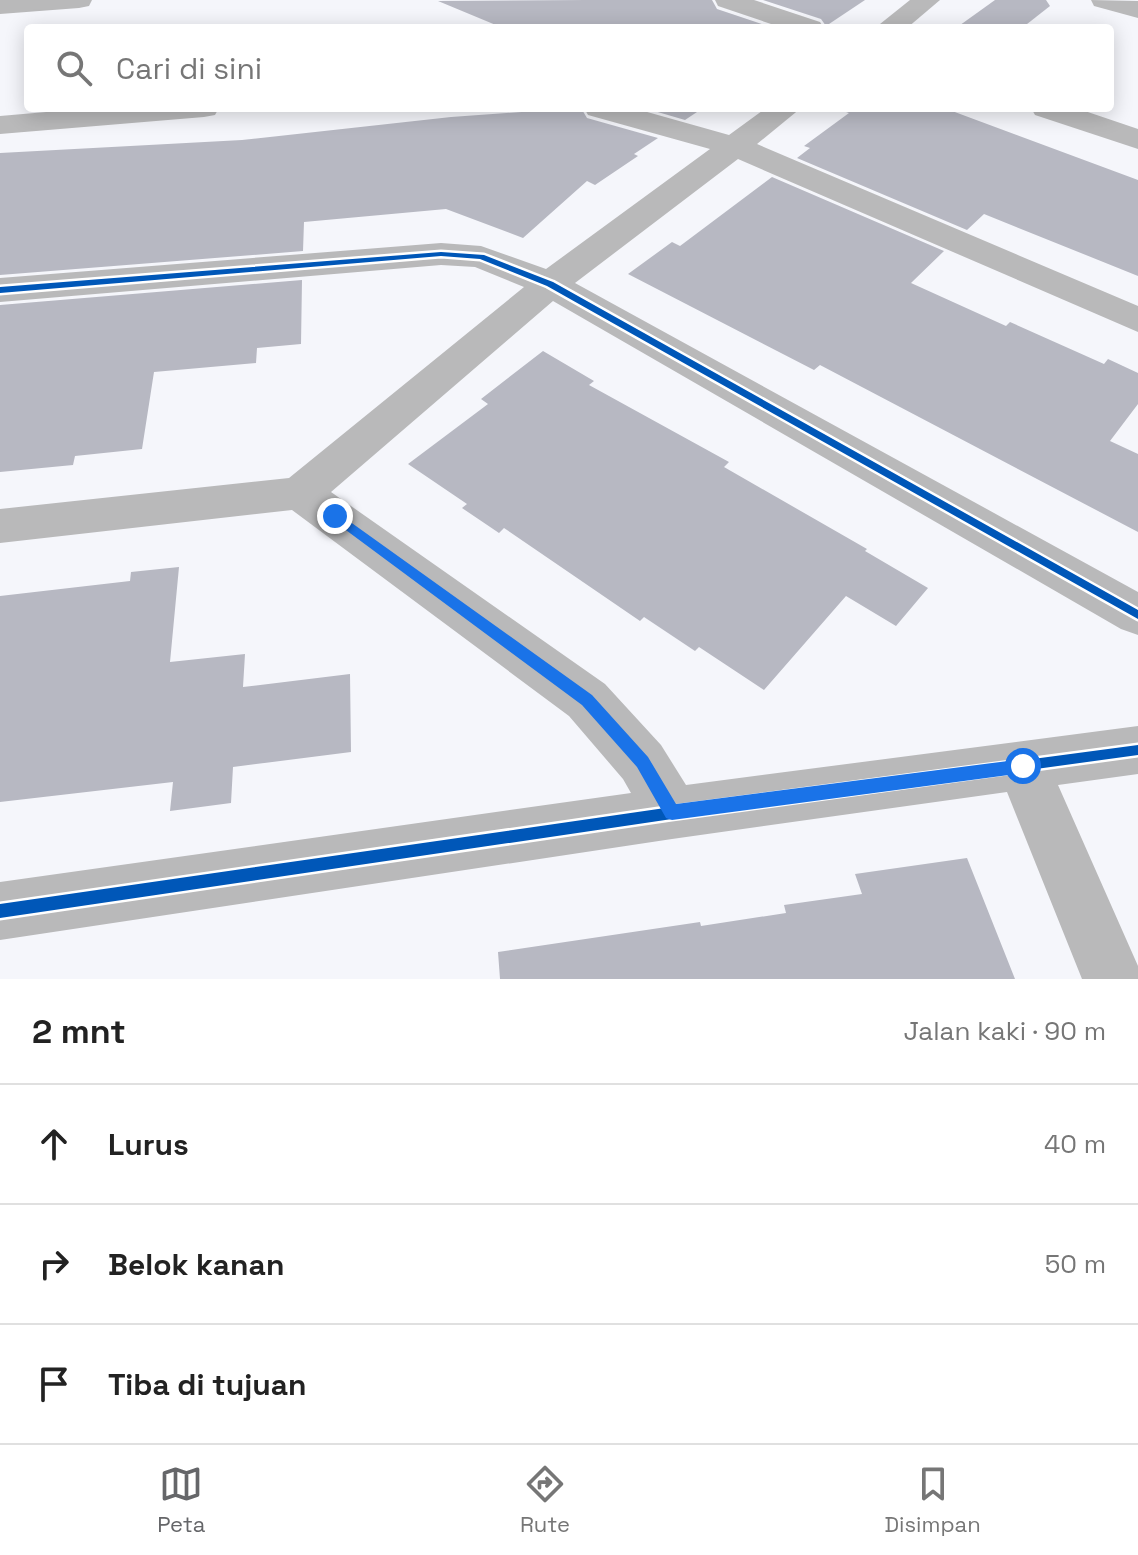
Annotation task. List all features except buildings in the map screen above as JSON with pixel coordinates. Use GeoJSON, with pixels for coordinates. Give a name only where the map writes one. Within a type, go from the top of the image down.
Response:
{"type":"FeatureCollection","features":[{"type":"Feature","properties":{"kind":"street"},"geometry":{"type":"LineString","coordinates":[[0,6],[79,0]]}},
{"type":"Feature","properties":{"kind":"street"},"geometry":{"type":"LineString","coordinates":[[728,0],[798,24]]}},
{"type":"Feature","properties":{"kind":"street"},"geometry":{"type":"LineString","coordinates":[[894,24],[927,0]]}},
{"type":"Feature","properties":{"kind":"street"},"geometry":{"type":"LineString","coordinates":[[1104,0],[1138,10]]}},
{"type":"Feature","properties":{"kind":"street"},"geometry":{"type":"LineString","coordinates":[[0,125],[156,112]]}},
{"type":"Feature","properties":{"kind":"street"},"geometry":{"type":"LineString","coordinates":[[613,112],[736,147],[1138,320]]}},
{"type":"Feature","properties":{"kind":"street"},"geometry":{"type":"LineString","coordinates":[[0,526],[300,493],[550,284],[781,112]]}},
{"type":"Feature","properties":{"kind":"street"},"geometry":{"type":"LineString","coordinates":[[1058,112],[1138,139]]}},
{"type":"Feature","properties":{"kind":"street"},"geometry":{"type":"LineString","coordinates":[[0,290],[441,254],[481,257],[550,284],[1138,615]]}},
{"type":"Feature","properties":{"kind":"street"},"geometry":{"type":"LineString","coordinates":[[300,493],[587,700],[642,762],[672,813]]}},
{"type":"Feature","properties":{"kind":"street"},"geometry":{"type":"LineString","coordinates":[[0,911],[672,813],[1138,750]]}},
{"type":"Feature","properties":{"kind":"street"},"geometry":{"type":"LineString","coordinates":[[1023,766],[1113,979]]}},
{"type":"Feature","properties":{"kind":"cycle path"},"geometry":{"type":"LineString","coordinates":[[0,290],[441,254],[481,257],[550,284],[1138,615]]}},
{"type":"Feature","properties":{"kind":"cycle path"},"geometry":{"type":"LineString","coordinates":[[0,911],[672,813],[1138,750]]}},
{"type":"Feature","properties":{"kind":"route"},"geometry":{"type":"LineString","coordinates":[[335,516],[587,700],[642,762],[672,813],[1023,766]]}}]}
